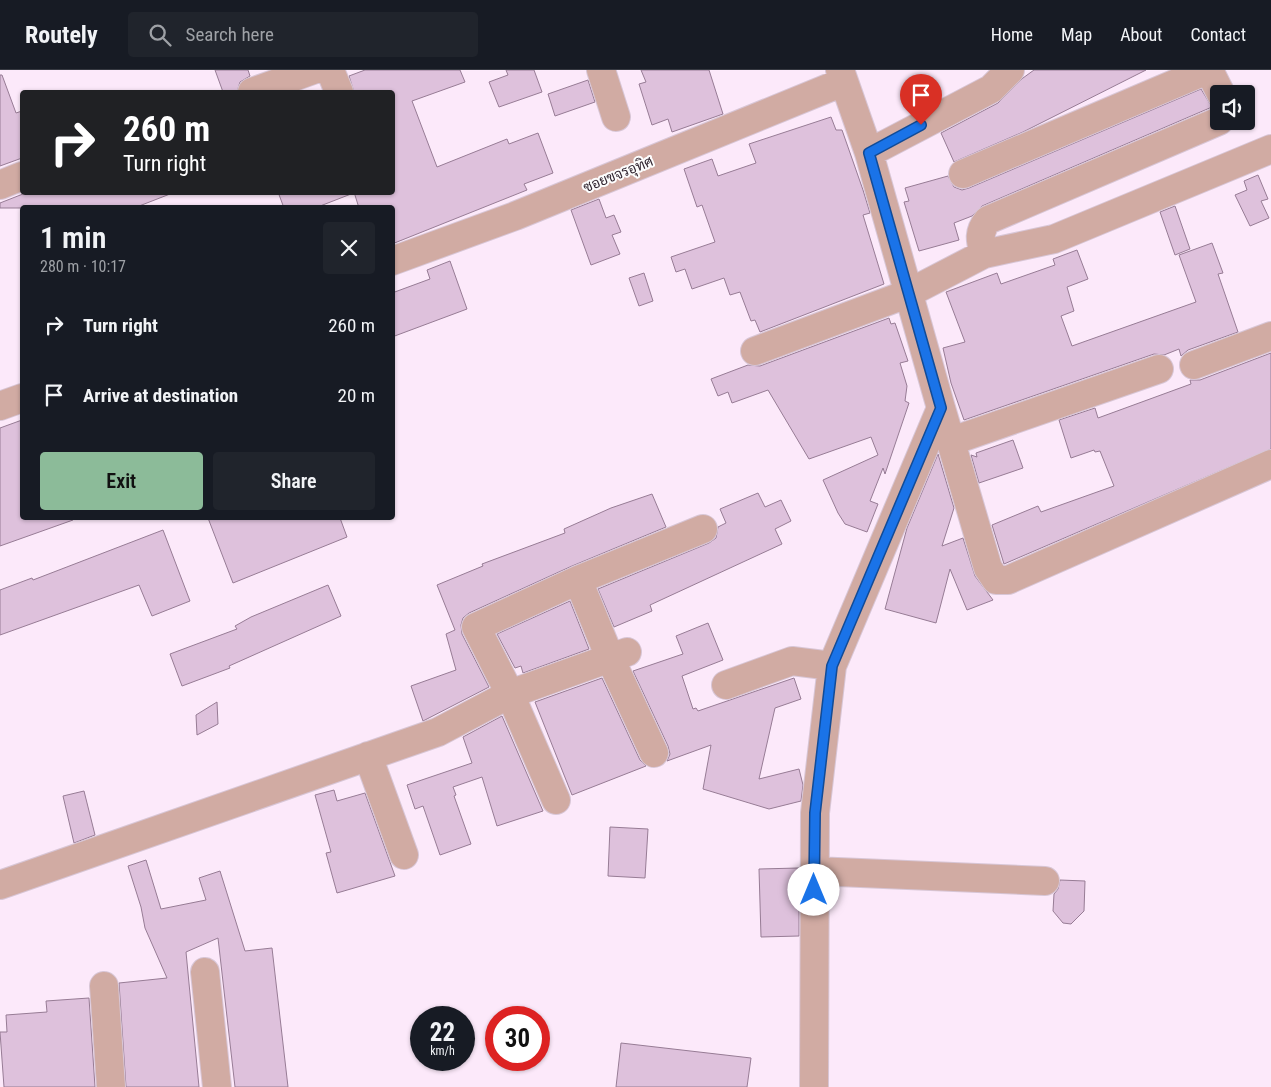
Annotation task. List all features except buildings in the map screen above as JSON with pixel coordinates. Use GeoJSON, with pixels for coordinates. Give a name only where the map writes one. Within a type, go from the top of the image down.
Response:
{"type":"FeatureCollection","features":[{"type":"Feature","properties":{"kind":"street"},"geometry":{"type":"LineString","coordinates":[[258,90],[313,70]]}},
{"type":"Feature","properties":{"kind":"street"},"geometry":{"type":"LineString","coordinates":[[330,70],[338,90]]}},
{"type":"Feature","properties":{"kind":"street"},"geometry":{"type":"LineString","coordinates":[[601,70],[616,117]]}},
{"type":"Feature","properties":{"kind":"street"},"geometry":{"type":"LineString","coordinates":[[869,153],[991,88],[1010,70]]}},
{"type":"Feature","properties":{"kind":"street"},"geometry":{"type":"LineString","coordinates":[[963,174],[1200,73],[1206,72],[1214,78],[1217,85]]}},
{"type":"Feature","properties":{"kind":"street"},"geometry":{"type":"LineString","coordinates":[[841,76],[869,153],[988,568],[996,580],[1008,580],[1271,464]]}},
{"type":"Feature","properties":{"kind":"street","name":"ซอยขจรอุทิศ"},"geometry":{"type":"LineString","coordinates":[[395,260],[515,216],[841,76]]}},
{"type":"Feature","properties":{"kind":"street"},"geometry":{"type":"LineString","coordinates":[[984,254],[980,238],[983,226],[988,220],[1210,125]]}},
{"type":"Feature","properties":{"kind":"street"},"geometry":{"type":"LineString","coordinates":[[755,351],[908,294],[984,254],[1054,239],[1271,149]]}},
{"type":"Feature","properties":{"kind":"street"},"geometry":{"type":"LineString","coordinates":[[0,185],[20,177]]}},
{"type":"Feature","properties":{"kind":"street"},"geometry":{"type":"LineString","coordinates":[[1194,365],[1271,336]]}},
{"type":"Feature","properties":{"kind":"street"},"geometry":{"type":"LineString","coordinates":[[952,441],[1159,370]]}},
{"type":"Feature","properties":{"kind":"street"},"geometry":{"type":"LineString","coordinates":[[0,406],[20,399]]}},
{"type":"Feature","properties":{"kind":"street"},"geometry":{"type":"LineString","coordinates":[[814,1087],[815,813],[832,666],[941,408]]}},
{"type":"Feature","properties":{"kind":"street"},"geometry":{"type":"LineString","coordinates":[[556,800],[510,694],[476,627],[578,580],[703,529]]}},
{"type":"Feature","properties":{"kind":"street"},"geometry":{"type":"LineString","coordinates":[[578,580],[618,655],[654,753]]}},
{"type":"Feature","properties":{"kind":"street"},"geometry":{"type":"LineString","coordinates":[[0,885],[438,732],[510,694],[618,655]]}},
{"type":"Feature","properties":{"kind":"street"},"geometry":{"type":"LineString","coordinates":[[726,685],[792,661],[832,666]]}},
{"type":"Feature","properties":{"kind":"street"},"geometry":{"type":"LineString","coordinates":[[368,756],[404,855]]}},
{"type":"Feature","properties":{"kind":"street"},"geometry":{"type":"LineString","coordinates":[[814,871],[1045,881]]}},
{"type":"Feature","properties":{"kind":"street"},"geometry":{"type":"LineString","coordinates":[[205,972],[217,1087]]}},
{"type":"Feature","properties":{"kind":"street"},"geometry":{"type":"LineString","coordinates":[[104,986],[111,1087]]}},
{"type":"Feature","properties":{"kind":"route"},"geometry":{"type":"LineString","coordinates":[[814,890],[815,813],[832,666],[906,486],[941,408],[869,153],[921,125]]}}]}
